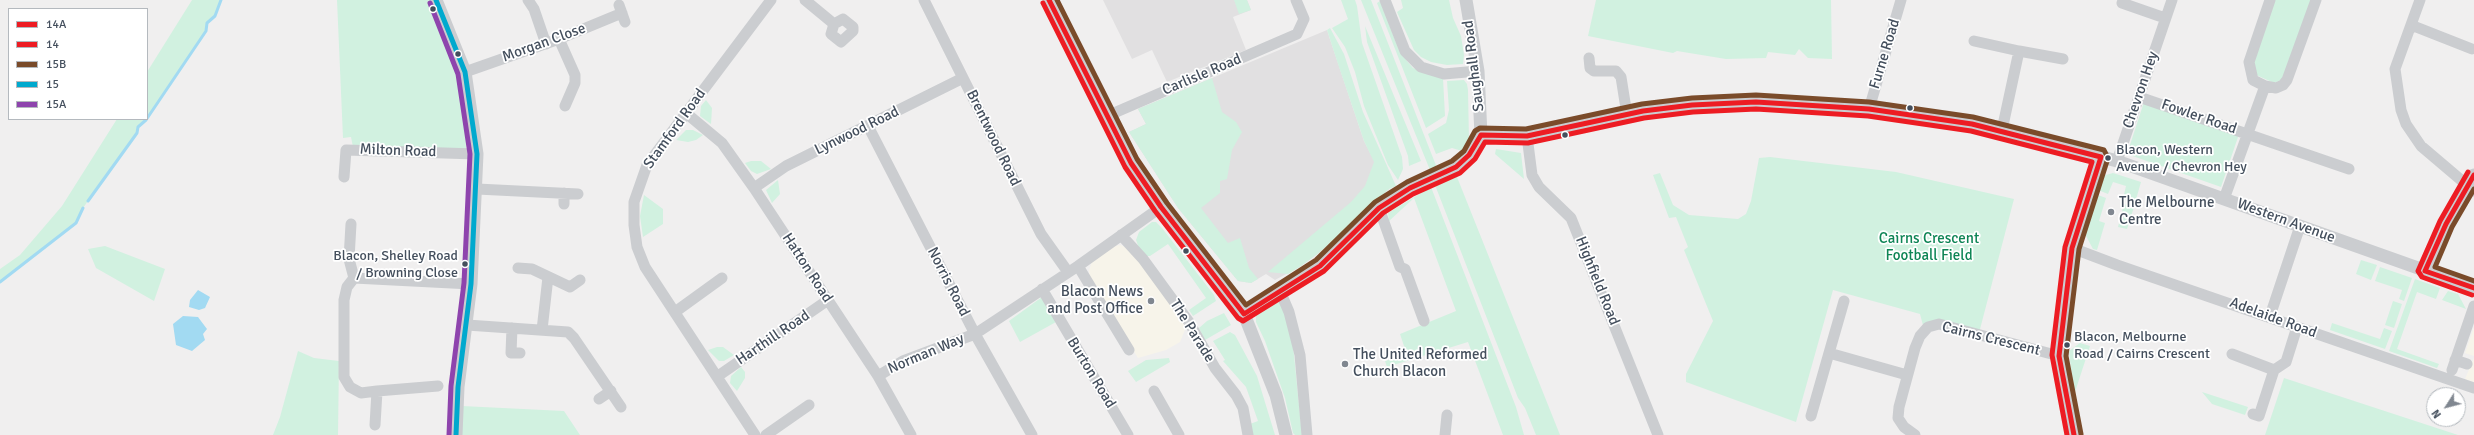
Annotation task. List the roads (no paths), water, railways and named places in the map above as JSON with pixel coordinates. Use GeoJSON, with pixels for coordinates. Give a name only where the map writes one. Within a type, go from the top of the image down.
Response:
{"type":"FeatureCollection","features":[{"type":"Feature","properties":{"kind":"street"},"geometry":{"type":"LineString","coordinates":[[436,0],[465,72],[477,154],[477,189],[471,284],[458,387],[456,435]]}},
{"type":"Feature","properties":{"kind":"street"},"geometry":{"type":"LineString","coordinates":[[528,0],[534,9],[546,44]]}},
{"type":"Feature","properties":{"kind":"street","name":"Stamford Road"},"geometry":{"type":"LineString","coordinates":[[755,435],[645,266],[637,247],[634,225],[634,202],[647,165],[771,0]]}},
{"type":"Feature","properties":{"kind":"street"},"geometry":{"type":"LineString","coordinates":[[805,0],[834,24]]}},
{"type":"Feature","properties":{"kind":"street","name":"Brentwood Road"},"geometry":{"type":"LineString","coordinates":[[924,0],[1041,234],[1068,272]]}},
{"type":"Feature","properties":{"kind":"street"},"geometry":{"type":"LineString","coordinates":[[1049,0],[1131,163],[1161,207],[1244,314],[1276,395],[1286,435]]}},
{"type":"Feature","properties":{"kind":"street","name":"Carlisle Road"},"geometry":{"type":"LineString","coordinates":[[1107,116],[1298,34],[1304,19],[1296,0]]}},
{"type":"Feature","properties":{"kind":"street"},"geometry":{"type":"LineString","coordinates":[[1385,0],[1405,51],[1421,67],[1444,74],[1478,71]]}},
{"type":"Feature","properties":{"kind":"street","name":"Saughall Road"},"geometry":{"type":"LineString","coordinates":[[1466,0],[1478,71],[1481,134]]}},
{"type":"Feature","properties":{"kind":"street","name":"Furne Road"},"geometry":{"type":"LineString","coordinates":[[1869,109],[1901,0]]}},
{"type":"Feature","properties":{"kind":"street","name":"Chevron Hey"},"geometry":{"type":"LineString","coordinates":[[2117,161],[2172,0]]}},
{"type":"Feature","properties":{"kind":"street"},"geometry":{"type":"LineString","coordinates":[[2270,0],[2249,62],[2253,80],[2265,86],[2276,88],[2283,85],[2287,80],[2316,0]]}},
{"type":"Feature","properties":{"kind":"street"},"geometry":{"type":"LineString","coordinates":[[2420,0],[2395,69],[2401,110],[2406,124],[2421,146],[2470,189]]}},
{"type":"Feature","properties":{"kind":"street"},"geometry":{"type":"LineString","coordinates":[[2122,3],[2165,18]]}},
{"type":"Feature","properties":{"kind":"street","name":"Morgan Close"},"geometry":{"type":"LineString","coordinates":[[465,72],[546,44],[622,13]]}},
{"type":"Feature","properties":{"kind":"street"},"geometry":{"type":"LineString","coordinates":[[2411,25],[2472,50]]}},
{"type":"Feature","properties":{"kind":"street"},"geometry":{"type":"LineString","coordinates":[[559,39],[575,75],[575,83],[566,107]]}},
{"type":"Feature","properties":{"kind":"street"},"geometry":{"type":"LineString","coordinates":[[1974,41],[2063,60]]}},
{"type":"Feature","properties":{"kind":"street"},"geometry":{"type":"LineString","coordinates":[[2002,130],[2019,51]]}},
{"type":"Feature","properties":{"kind":"street"},"geometry":{"type":"LineString","coordinates":[[1589,58],[1590,68],[1594,71],[1616,71],[1621,77],[1628,115]]}},
{"type":"Feature","properties":{"kind":"street","name":"Lynwood Road"},"geometry":{"type":"LineString","coordinates":[[754,188],[786,166],[963,78]]}},
{"type":"Feature","properties":{"kind":"street"},"geometry":{"type":"LineString","coordinates":[[2224,199],[2265,86]]}},
{"type":"Feature","properties":{"kind":"street","name":"Fowler Road"},"geometry":{"type":"LineString","coordinates":[[2139,97],[2349,169]]}},
{"type":"Feature","properties":{"kind":"street","name":"Western Avenue"},"geometry":{"type":"LineString","coordinates":[[1481,134],[1527,136],[1628,115],[1692,105],[1756,102],[1869,109],[2002,130],[2117,161],[2474,288]]}},
{"type":"Feature","properties":{"kind":"street","name":"Hatton Road"},"geometry":{"type":"LineString","coordinates":[[686,113],[722,143],[754,188],[878,376],[911,435]]}},
{"type":"Feature","properties":{"kind":"street","name":"Norris Road"},"geometry":{"type":"LineString","coordinates":[[868,126],[975,334],[1032,435]]}},
{"type":"Feature","properties":{"kind":"street"},"geometry":{"type":"LineString","coordinates":[[1244,314],[1320,266],[1379,208],[1410,188],[1456,167],[1469,155],[1481,134]]}},
{"type":"Feature","properties":{"kind":"street","name":"Highfield Road"},"geometry":{"type":"LineString","coordinates":[[1527,136],[1532,175],[1539,187],[1571,218],[1658,435]]}},
{"type":"Feature","properties":{"kind":"street","name":"Milton Road"},"geometry":{"type":"LineString","coordinates":[[344,177],[346,150],[477,154]]}},
{"type":"Feature","properties":{"kind":"street"},"geometry":{"type":"LineString","coordinates":[[2074,435],[2059,356],[2072,248],[2101,157]]}},
{"type":"Feature","properties":{"kind":"street"},"geometry":{"type":"LineString","coordinates":[[2425,271],[2446,224],[2470,189],[2474,175]]}},
{"type":"Feature","properties":{"kind":"street"},"geometry":{"type":"LineString","coordinates":[[477,189],[564,199],[578,194]]}},
{"type":"Feature","properties":{"kind":"street","name":"Norman Way"},"geometry":{"type":"LineString","coordinates":[[878,376],[904,361],[975,334],[1078,266],[1161,207]]}},
{"type":"Feature","properties":{"kind":"street"},"geometry":{"type":"LineString","coordinates":[[1379,208],[1400,267],[1405,269],[1424,321]]}},
{"type":"Feature","properties":{"kind":"street"},"geometry":{"type":"LineString","coordinates":[[351,224],[349,259],[354,278]]}},
{"type":"Feature","properties":{"kind":"street"},"geometry":{"type":"LineString","coordinates":[[2270,316],[2300,226]]}},
{"type":"Feature","properties":{"kind":"street","name":"The Parade"},"geometry":{"type":"LineString","coordinates":[[1121,235],[1143,259],[1189,322],[1215,368],[1236,395],[1242,408],[1248,435]]}},
{"type":"Feature","properties":{"kind":"street","name":"Adelaide Road"},"geometry":{"type":"LineString","coordinates":[[2072,248],[2117,265],[2270,316],[2474,388]]}},
{"type":"Feature","properties":{"kind":"street"},"geometry":{"type":"LineString","coordinates":[[1078,266],[1129,350]]}},
{"type":"Feature","properties":{"kind":"street"},"geometry":{"type":"LineString","coordinates":[[518,268],[532,269],[570,287],[580,280]]}},
{"type":"Feature","properties":{"kind":"street"},"geometry":{"type":"LineString","coordinates":[[542,330],[548,277]]}},
{"type":"Feature","properties":{"kind":"street"},"geometry":{"type":"LineString","coordinates":[[354,278],[471,284]]}},
{"type":"Feature","properties":{"kind":"street"},"geometry":{"type":"LineString","coordinates":[[354,278],[347,287],[344,300],[344,377],[350,387],[360,393],[438,386]]}},
{"type":"Feature","properties":{"kind":"street"},"geometry":{"type":"LineString","coordinates":[[675,312],[722,278]]}},
{"type":"Feature","properties":{"kind":"street","name":"Burton Road"},"geometry":{"type":"LineString","coordinates":[[1042,290],[1128,435]]}},
{"type":"Feature","properties":{"kind":"street"},"geometry":{"type":"LineString","coordinates":[[1280,291],[1290,312],[1300,355],[1307,435]]}},
{"type":"Feature","properties":{"kind":"street","name":"Harthill Road"},"geometry":{"type":"LineString","coordinates":[[718,376],[828,300]]}},
{"type":"Feature","properties":{"kind":"street"},"geometry":{"type":"LineString","coordinates":[[1811,416],[1844,301]]}},
{"type":"Feature","properties":{"kind":"street"},"geometry":{"type":"LineString","coordinates":[[2467,364],[2454,365],[2474,306]]}},
{"type":"Feature","properties":{"kind":"street","name":"Cairns Crescent"},"geometry":{"type":"LineString","coordinates":[[1914,435],[1904,427],[1898,418],[1908,375],[1920,336],[1928,327],[1939,324],[2059,356]]}},
{"type":"Feature","properties":{"kind":"street"},"geometry":{"type":"LineString","coordinates":[[467,325],[568,332],[574,338],[621,406]]}},
{"type":"Feature","properties":{"kind":"street"},"geometry":{"type":"LineString","coordinates":[[2253,414],[2259,416],[2274,370],[2286,362],[2298,327]]}},
{"type":"Feature","properties":{"kind":"street"},"geometry":{"type":"LineString","coordinates":[[512,328],[514,355]]}},
{"type":"Feature","properties":{"kind":"street"},"geometry":{"type":"LineString","coordinates":[[1829,353],[1908,375]]}},
{"type":"Feature","properties":{"kind":"street"},"geometry":{"type":"LineString","coordinates":[[2232,354],[2274,370]]}},
{"type":"Feature","properties":{"kind":"street"},"geometry":{"type":"LineString","coordinates":[[599,399],[611,391]]}},
{"type":"Feature","properties":{"kind":"street"},"geometry":{"type":"LineString","coordinates":[[1154,391],[1179,435]]}},
{"type":"Feature","properties":{"kind":"street"},"geometry":{"type":"LineString","coordinates":[[375,425],[377,392]]}},
{"type":"Feature","properties":{"kind":"street"},"geometry":{"type":"LineString","coordinates":[[766,435],[809,405]]}},
{"type":"Feature","properties":{"kind":"street"},"geometry":{"type":"LineString","coordinates":[[1445,435],[1446,415]]}},
{"type":"Feature","properties":{"kind":"water"},"geometry":{"type":"Polygon","coordinates":[[[198,290],[210,297],[205,308],[199,310],[189,307],[190,300],[198,290]]]}},
{"type":"Feature","properties":{"kind":"water"},"geometry":{"type":"Polygon","coordinates":[[[183,316],[198,317],[207,329],[203,334],[205,340],[192,351],[176,345],[173,324],[183,316]]]}},
{"type":"Feature","properties":{"kind":"waterway"},"geometry":{"type":"LineString","coordinates":[[148,117],[206,31],[207,23],[215,16],[221,0]]}},
{"type":"Feature","properties":{"kind":"waterway"},"geometry":{"type":"LineString","coordinates":[[88,201],[137,133],[138,127],[146,120]]}},
{"type":"Feature","properties":{"kind":"waterway"},"geometry":{"type":"LineString","coordinates":[[0,282],[76,223],[83,208]]}},
{"type":"Feature","properties":{"kind":"place","name":"Blacon, Western Avenue / Chevron Hey"},"geometry":{"type":"Point","coordinates":[2108,158]}},
{"type":"Feature","properties":{"kind":"place","name":"The Melbourne Centre"},"geometry":{"type":"Point","coordinates":[2111,212]}},
{"type":"Feature","properties":{"kind":"place","name":"Blacon, Shelley Road / Browning Close"},"geometry":{"type":"Point","coordinates":[465,264]}},
{"type":"Feature","properties":{"kind":"place","name":"Blacon News and Post Office"},"geometry":{"type":"Point","coordinates":[1151,301]}},
{"type":"Feature","properties":{"kind":"place","name":"Blacon, Melbourne Road / Cairns Crescent"},"geometry":{"type":"Point","coordinates":[2067,345]}},
{"type":"Feature","properties":{"kind":"place","name":"The United Reformed Church Blacon"},"geometry":{"type":"Point","coordinates":[1345,364]}},
{"type":"Feature","properties":{"kind":"park label","name":"Cairns Crescent Football Field"},"geometry":{"type":"Point","coordinates":[1929,248]}}]}
